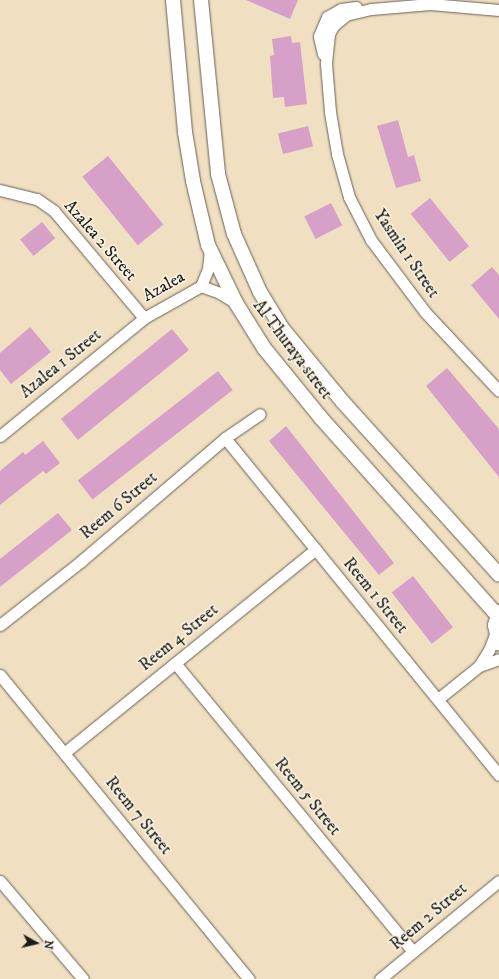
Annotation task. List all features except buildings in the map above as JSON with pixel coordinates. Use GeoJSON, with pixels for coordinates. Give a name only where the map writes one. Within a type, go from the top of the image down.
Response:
{"type":"FeatureCollection","features":[{"type":"Feature","properties":{"kind":"street","name":"Al Thuraya street"},"geometry":{"type":"LineString","coordinates":[[173,0],[185,132],[193,181],[210,250],[236,303],[264,348],[321,418],[498,614]]}},
{"type":"Feature","properties":{"kind":"street","name":"Al Thuraya street"},"geometry":{"type":"LineString","coordinates":[[201,0],[218,174],[234,234],[260,292],[282,328],[342,401],[499,575]]}},
{"type":"Feature","properties":{"kind":"street","name":"Yasmin 1 Street"},"geometry":{"type":"LineString","coordinates":[[499,10],[430,4],[371,9],[346,7],[335,11],[327,18],[319,36],[326,64],[330,112],[337,154],[349,197],[371,240],[425,312],[499,391]]}},
{"type":"Feature","properties":{"kind":"street","name":"Azalea 2 Street"},"geometry":{"type":"LineString","coordinates":[[0,190],[37,200],[54,211],[144,318]]}},
{"type":"Feature","properties":{"kind":"street","name":"Azalea"},"geometry":{"type":"LineString","coordinates":[[144,318],[202,286],[208,269],[210,250]]}},
{"type":"Feature","properties":{"kind":"street","name":"Azalea"},"geometry":{"type":"LineString","coordinates":[[202,286],[220,292],[236,303]]}},
{"type":"Feature","properties":{"kind":"street","name":"Azalea 1 Street"},"geometry":{"type":"LineString","coordinates":[[0,436],[144,318]]}},
{"type":"Feature","properties":{"kind":"street","name":"Reem 6 Street"},"geometry":{"type":"LineString","coordinates":[[0,625],[80,562],[225,438],[260,414]]}},
{"type":"Feature","properties":{"kind":"street","name":"Reem 1 Street"},"geometry":{"type":"LineString","coordinates":[[225,438],[499,775]]}},
{"type":"Feature","properties":{"kind":"street","name":"Reem 4 Street"},"geometry":{"type":"LineString","coordinates":[[64,753],[316,549]]}},
{"type":"Feature","properties":{"kind":"street"},"geometry":{"type":"LineString","coordinates":[[438,699],[479,666],[497,639],[498,614]]}},
{"type":"Feature","properties":{"kind":"street"},"geometry":{"type":"LineString","coordinates":[[479,666],[499,659]]}},
{"type":"Feature","properties":{"kind":"street","name":"Reem 5 Street"},"geometry":{"type":"LineString","coordinates":[[175,663],[412,952]]}},
{"type":"Feature","properties":{"kind":"street","name":"Reem 7 Street"},"geometry":{"type":"LineString","coordinates":[[0,675],[249,979]]}},
{"type":"Feature","properties":{"kind":"street"},"geometry":{"type":"LineString","coordinates":[[0,880],[83,979]]}},
{"type":"Feature","properties":{"kind":"street","name":"Reem 2 Street"},"geometry":{"type":"LineString","coordinates":[[380,979],[499,881]]}}]}
